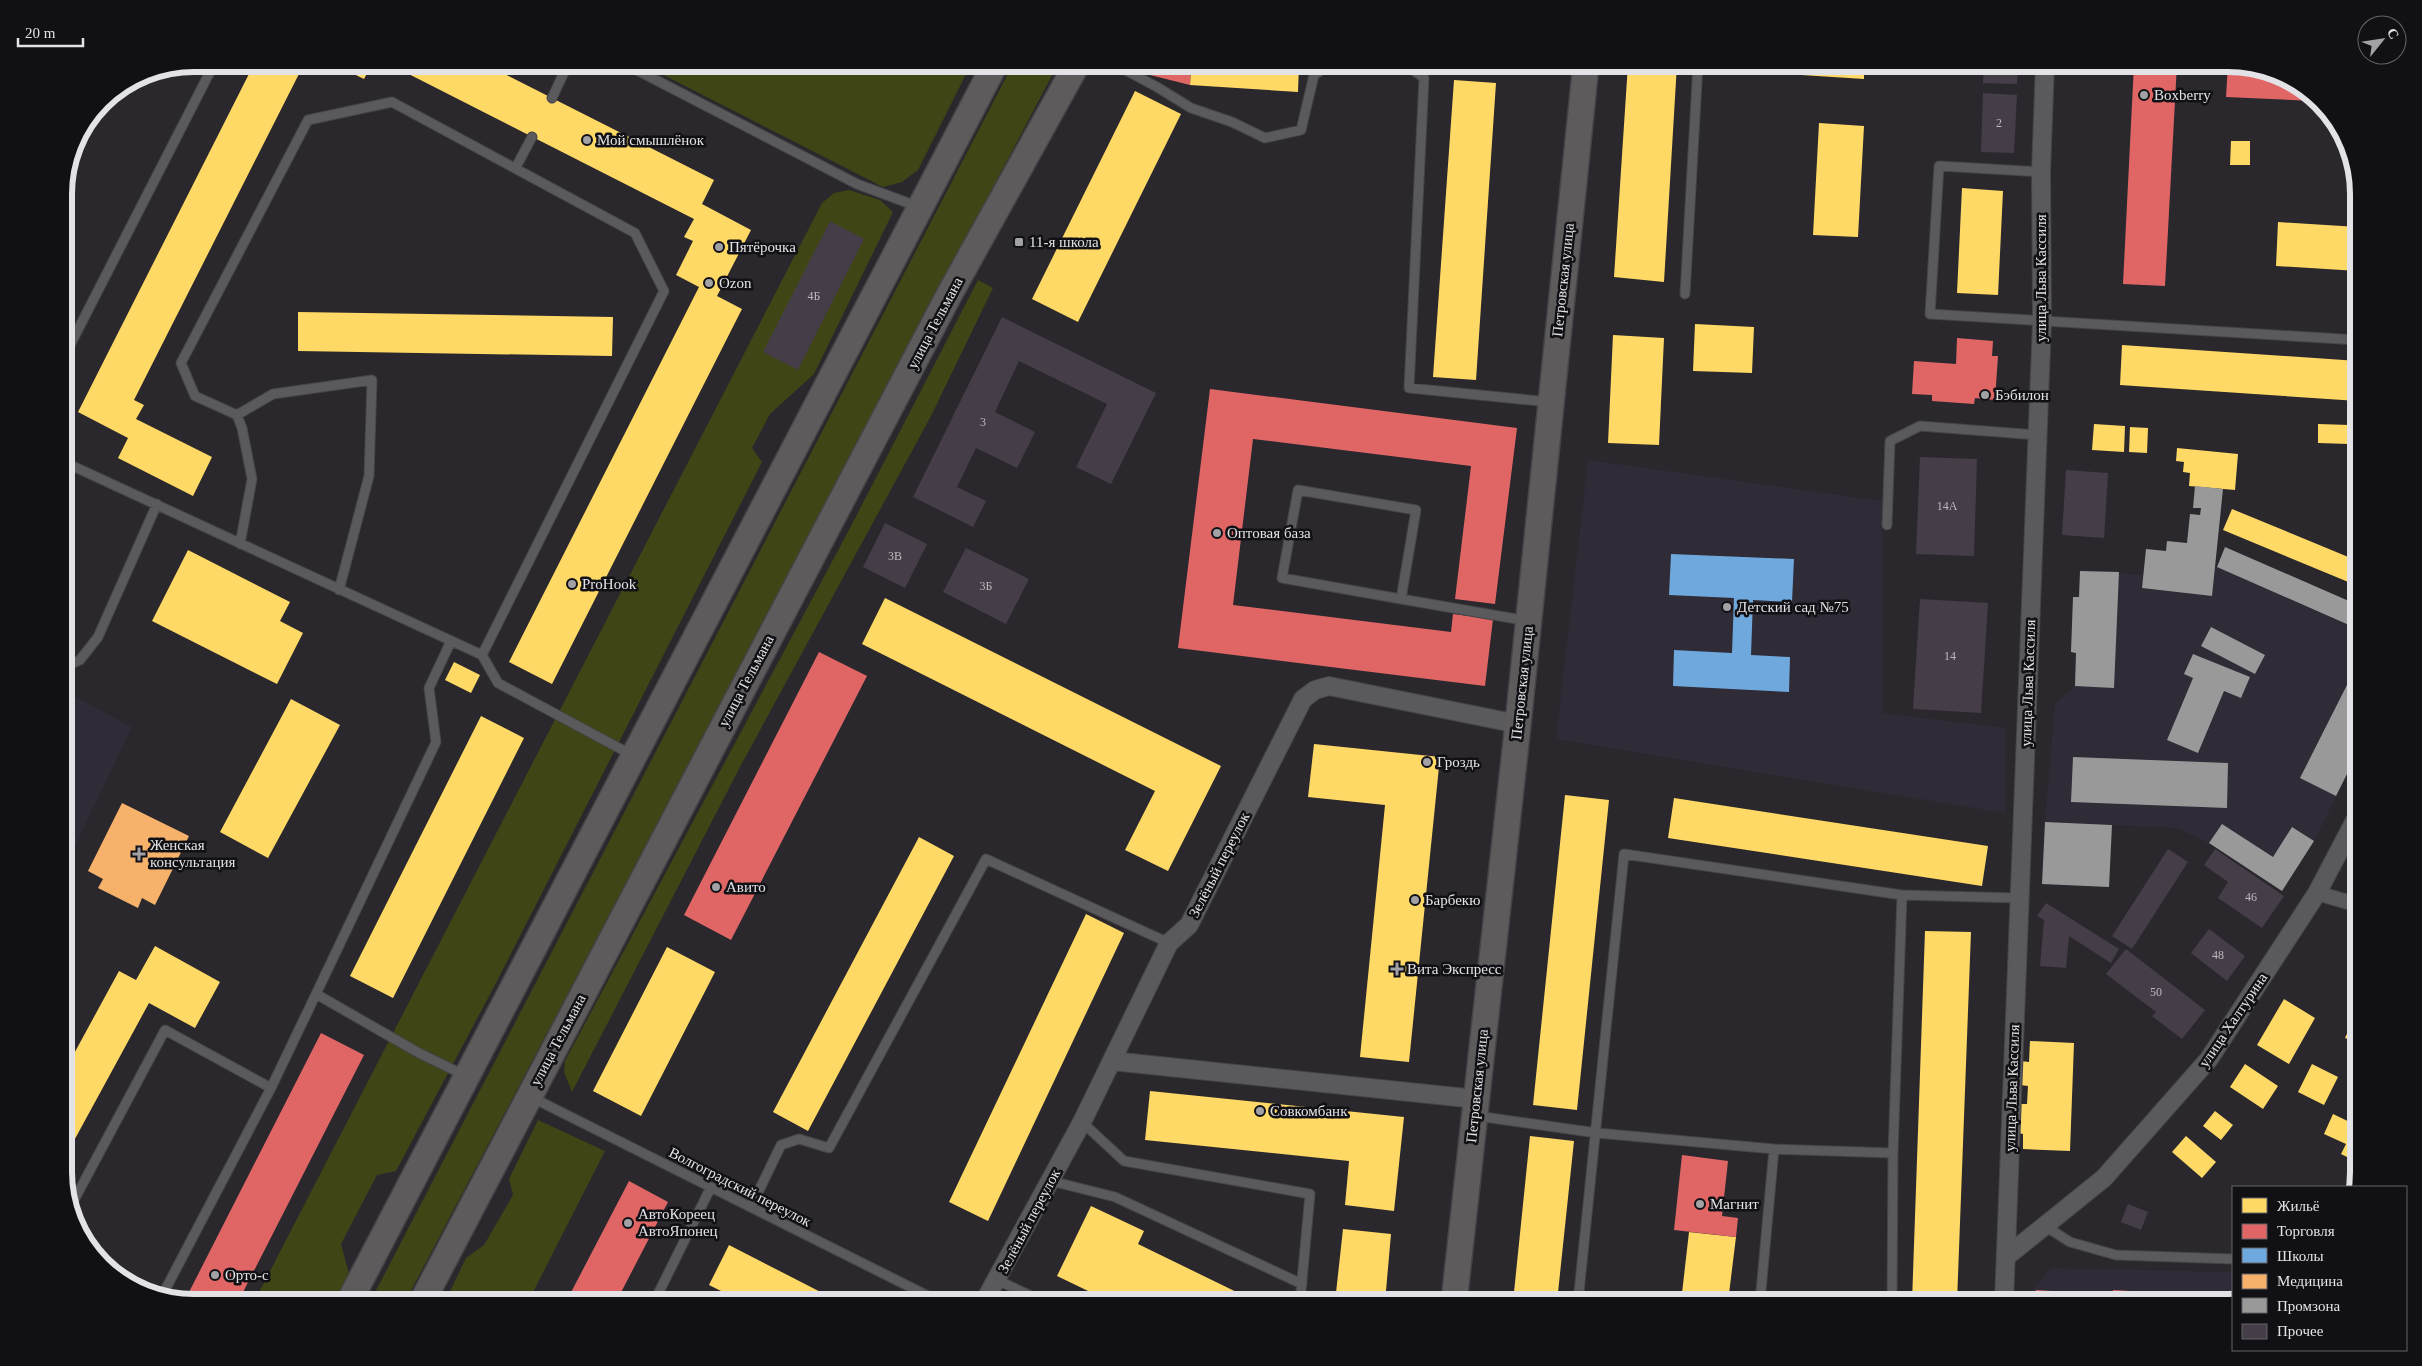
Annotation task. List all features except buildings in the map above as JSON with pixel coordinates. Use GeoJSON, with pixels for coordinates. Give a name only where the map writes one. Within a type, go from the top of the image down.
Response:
{"type":"FeatureCollection","features":[{"type":"Feature","properties":{"kind":"main road","name":"Петровская улица"},"geometry":{"type":"LineString","coordinates":[[1455,1294],[1518,724],[1585,72]]}},
{"type":"Feature","properties":{"kind":"main road"},"geometry":{"type":"LineString","coordinates":[[353,1294],[990,73]]}},
{"type":"Feature","properties":{"kind":"main road","name":"улица Тельмана"},"geometry":{"type":"LineString","coordinates":[[426,1294],[949,295],[1072,73]]}},
{"type":"Feature","properties":{"kind":"street","name":"улица Льва Кассиля"},"geometry":{"type":"LineString","coordinates":[[2004,1294],[2042,321],[2041,172],[2045,72]]}},
{"type":"Feature","properties":{"kind":"street","name":"Зелёный переулок"},"geometry":{"type":"LineString","coordinates":[[989,1294],[1082,1122],[1169,943],[1189,925],[1303,699],[1315,690],[1329,686],[1518,724]]}},
{"type":"Feature","properties":{"kind":"street","name":"улица Халтурина"},"geometry":{"type":"LineString","coordinates":[[2006,1257],[2104,1178],[2209,1058],[2317,892],[2350,831]]}},
{"type":"Feature","properties":{"kind":"street"},"geometry":{"type":"LineString","coordinates":[[2317,892],[2350,902]]}},
{"type":"Feature","properties":{"kind":"street"},"geometry":{"type":"LineString","coordinates":[[1112,1061],[1475,1107]]}},
{"type":"Feature","properties":{"kind":"lane"},"geometry":{"type":"LineString","coordinates":[[1130,73],[1190,108],[1232,122],[1265,138],[1301,130],[1314,75],[1318,72]]}},
{"type":"Feature","properties":{"kind":"lane"},"geometry":{"type":"LineString","coordinates":[[1417,72],[1424,78],[1409,388],[1550,402]]}},
{"type":"Feature","properties":{"kind":"lane"},"geometry":{"type":"LineString","coordinates":[[1685,294],[1698,72]]}},
{"type":"Feature","properties":{"kind":"lane"},"geometry":{"type":"LineString","coordinates":[[73,339],[209,73]]}},
{"type":"Feature","properties":{"kind":"lane"},"geometry":{"type":"LineString","coordinates":[[552,98],[564,73]]}},
{"type":"Feature","properties":{"kind":"lane"},"geometry":{"type":"LineString","coordinates":[[642,73],[857,184],[919,208]]}},
{"type":"Feature","properties":{"kind":"lane"},"geometry":{"type":"LineString","coordinates":[[240,544],[252,478],[242,428],[237,414],[195,396],[181,363],[308,120],[392,102],[516,167],[635,233],[664,291],[482,655]]}},
{"type":"Feature","properties":{"kind":"lane"},"geometry":{"type":"LineString","coordinates":[[516,167],[532,137]]}},
{"type":"Feature","properties":{"kind":"lane"},"geometry":{"type":"LineString","coordinates":[[2041,172],[1939,166],[1930,314],[2349,339]]}},
{"type":"Feature","properties":{"kind":"lane"},"geometry":{"type":"LineString","coordinates":[[237,414],[273,394],[372,380],[369,476],[339,590]]}},
{"type":"Feature","properties":{"kind":"lane"},"geometry":{"type":"LineString","coordinates":[[1888,525],[1890,441],[1920,426],[2038,435]]}},
{"type":"Feature","properties":{"kind":"lane"},"geometry":{"type":"LineString","coordinates":[[73,466],[482,655],[498,683],[634,756]]}},
{"type":"Feature","properties":{"kind":"lane"},"geometry":{"type":"LineString","coordinates":[[1401,599],[1416,510],[1298,490],[1282,578],[1401,599],[1528,621]]}},
{"type":"Feature","properties":{"kind":"lane"},"geometry":{"type":"LineString","coordinates":[[73,663],[80,660],[98,637],[157,504]]}},
{"type":"Feature","properties":{"kind":"lane"},"geometry":{"type":"LineString","coordinates":[[165,1289],[271,1088],[436,742],[429,688],[451,641]]}},
{"type":"Feature","properties":{"kind":"lane"},"geometry":{"type":"LineString","coordinates":[[1579,1294],[1597,1133],[1624,854],[1902,895],[2019,898]]}},
{"type":"Feature","properties":{"kind":"lane"},"geometry":{"type":"LineString","coordinates":[[751,1207],[781,1145],[799,1140],[829,1148],[986,859],[1169,943]]}},
{"type":"Feature","properties":{"kind":"lane"},"geometry":{"type":"LineString","coordinates":[[1892,1294],[1893,1153],[1902,895]]}},
{"type":"Feature","properties":{"kind":"lane"},"geometry":{"type":"LineString","coordinates":[[316,994],[466,1076]]}},
{"type":"Feature","properties":{"kind":"lane"},"geometry":{"type":"LineString","coordinates":[[76,1197],[164,1030],[271,1088]]}},
{"type":"Feature","properties":{"kind":"lane","name":"Волгоградский переулок"},"geometry":{"type":"LineString","coordinates":[[529,1096],[924,1294]]}},
{"type":"Feature","properties":{"kind":"lane"},"geometry":{"type":"LineString","coordinates":[[1475,1107],[1597,1133],[1774,1149],[1893,1153]]}},
{"type":"Feature","properties":{"kind":"lane"},"geometry":{"type":"LineString","coordinates":[[1082,1122],[1124,1161],[1310,1194],[1301,1294]]}},
{"type":"Feature","properties":{"kind":"lane"},"geometry":{"type":"LineString","coordinates":[[1761,1294],[1774,1149]]}},
{"type":"Feature","properties":{"kind":"lane"},"geometry":{"type":"LineString","coordinates":[[1051,1181],[1115,1197],[1302,1284]]}},
{"type":"Feature","properties":{"kind":"lane"},"geometry":{"type":"LineString","coordinates":[[658,1294],[711,1188]]}},
{"type":"Feature","properties":{"kind":"lane"},"geometry":{"type":"LineString","coordinates":[[2045,1226],[2070,1242],[2116,1255],[2232,1259]]}},
{"type":"Feature","properties":{"kind":"lane"},"geometry":{"type":"LineString","coordinates":[[997,1280],[1027,1294]]}},
{"type":"Feature","properties":{"kind":"shaded area","name":"Детский сад №75"},"geometry":{"type":"Polygon","coordinates":[[[1588,460],[1882,501],[1882,713],[2005,728],[2005,813],[1556,739],[1588,460]]]}},
{"type":"Feature","properties":{"kind":"shaded area"},"geometry":{"type":"Polygon","coordinates":[[[2215,566],[2349,625],[2350,769],[2314,841],[2282,891],[2209,843],[2176,828],[2045,822],[2055,704],[2075,686],[2076,653],[2071,652],[2073,597],[2079,597],[2080,571],[2143,575],[2142,588],[2211,596],[2215,566]]]}},
{"type":"Feature","properties":{"kind":"shaded area"},"geometry":{"type":"Polygon","coordinates":[[[73,696],[132,727],[73,850],[73,696]]]}},
{"type":"Feature","properties":{"kind":"shaded area"},"geometry":{"type":"Polygon","coordinates":[[[2051,1268],[2232,1272],[2232,1293],[2227,1294],[2030,1294],[2051,1268]]]}},
{"type":"Feature","properties":{"kind":"green space"},"geometry":{"type":"Polygon","coordinates":[[[659,73],[967,73],[918,170],[902,182],[883,187],[659,73]]]}},
{"type":"Feature","properties":{"kind":"green space"},"geometry":{"type":"Polygon","coordinates":[[[1009,73],[1053,73],[409,1294],[374,1294],[1009,73]]]}},
{"type":"Feature","properties":{"kind":"green space"},"geometry":{"type":"Polygon","coordinates":[[[849,190],[880,200],[893,212],[814,374],[770,414],[752,448],[762,462],[496,983],[396,1171],[377,1175],[341,1244],[349,1274],[339,1294],[258,1294],[822,203],[834,193],[849,190]]]}},
{"type":"Feature","properties":{"kind":"green space"},"geometry":{"type":"Polygon","coordinates":[[[978,280],[993,288],[931,416],[740,767],[572,1092],[564,1072],[565,1061],[850,528],[978,280]]]}},
{"type":"Feature","properties":{"kind":"green space"},"geometry":{"type":"Polygon","coordinates":[[[538,1120],[605,1151],[532,1294],[449,1294],[466,1258],[484,1245],[513,1195],[509,1179],[538,1120]]]}},
{"type":"Feature","properties":{"kind":"place","name":"Boxberry"},"geometry":{"type":"Point","coordinates":[2144,95]}},
{"type":"Feature","properties":{"kind":"place","name":"Мой смышлёнок"},"geometry":{"type":"Point","coordinates":[587,140]}},
{"type":"Feature","properties":{"kind":"place","name":"11-я школа"},"geometry":{"type":"Point","coordinates":[1019,242]}},
{"type":"Feature","properties":{"kind":"place","name":"Пятёрочка"},"geometry":{"type":"Point","coordinates":[719,247]}},
{"type":"Feature","properties":{"kind":"place","name":"Ozon"},"geometry":{"type":"Point","coordinates":[709,283]}},
{"type":"Feature","properties":{"kind":"place","name":"Бэбилон"},"geometry":{"type":"Point","coordinates":[1985,395]}},
{"type":"Feature","properties":{"kind":"place","name":"Оптовая база"},"geometry":{"type":"Point","coordinates":[1217,533]}},
{"type":"Feature","properties":{"kind":"place","name":"ProHook"},"geometry":{"type":"Point","coordinates":[572,584]}},
{"type":"Feature","properties":{"kind":"place","name":"Детский сад №75"},"geometry":{"type":"Point","coordinates":[1727,607]}},
{"type":"Feature","properties":{"kind":"place","name":"Гроздь"},"geometry":{"type":"Point","coordinates":[1427,762]}},
{"type":"Feature","properties":{"kind":"place","name":"Женская консультация"},"geometry":{"type":"Point","coordinates":[139,854]}},
{"type":"Feature","properties":{"kind":"place","name":"Авито"},"geometry":{"type":"Point","coordinates":[716,887]}},
{"type":"Feature","properties":{"kind":"place","name":"Барбекю"},"geometry":{"type":"Point","coordinates":[1415,900]}},
{"type":"Feature","properties":{"kind":"place","name":"Вита Экспресс"},"geometry":{"type":"Point","coordinates":[1397,969]}},
{"type":"Feature","properties":{"kind":"place","name":"Совкомбанк"},"geometry":{"type":"Point","coordinates":[1260,1111]}},
{"type":"Feature","properties":{"kind":"place","name":"Магнит"},"geometry":{"type":"Point","coordinates":[1700,1204]}},
{"type":"Feature","properties":{"kind":"place","name":"АвтоКореец АвтоЯпонец"},"geometry":{"type":"Point","coordinates":[628,1223]}},
{"type":"Feature","properties":{"kind":"place","name":"Орто-с"},"geometry":{"type":"Point","coordinates":[215,1275]}}]}
